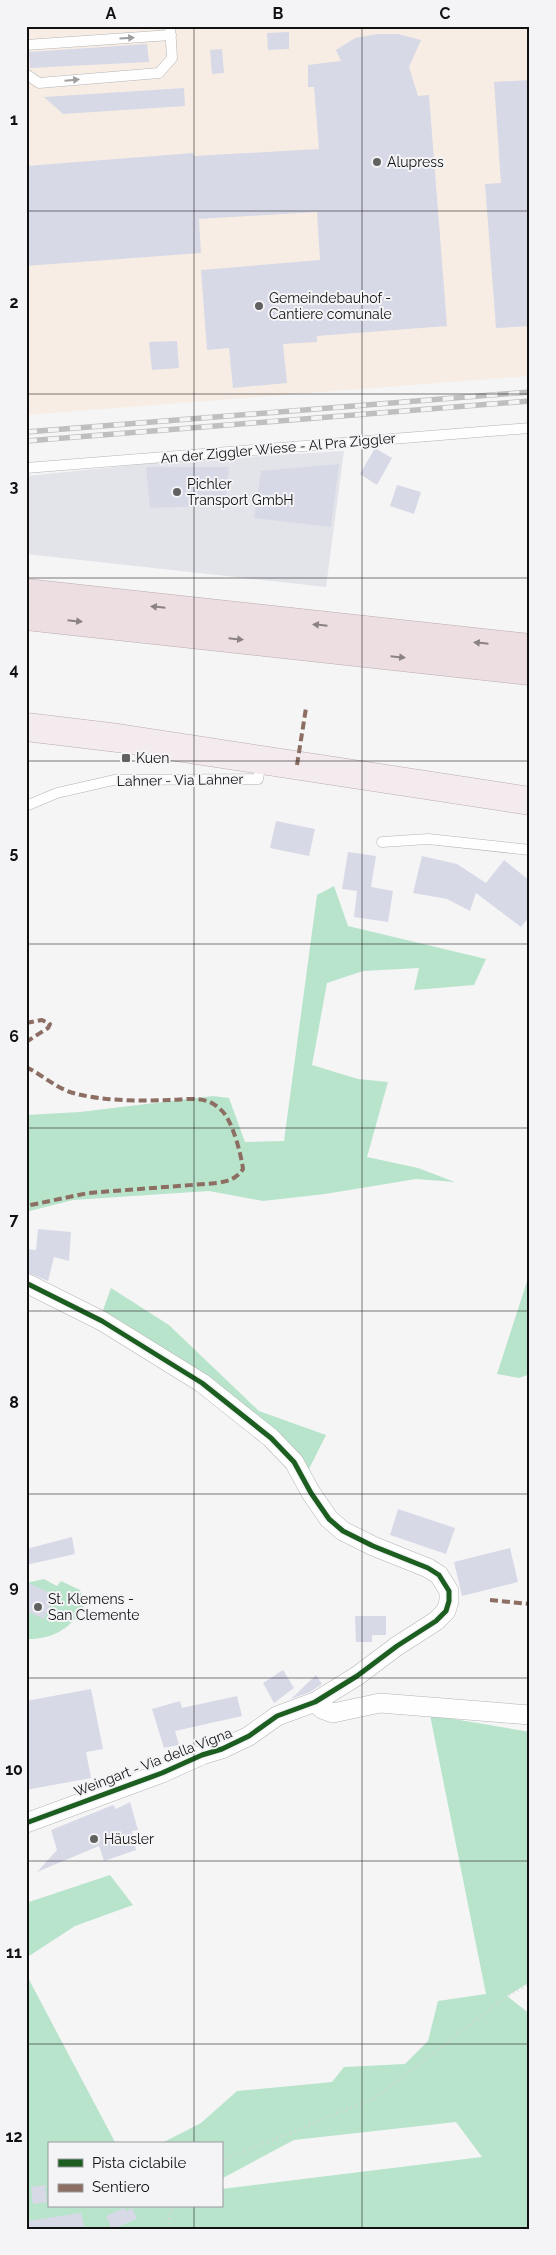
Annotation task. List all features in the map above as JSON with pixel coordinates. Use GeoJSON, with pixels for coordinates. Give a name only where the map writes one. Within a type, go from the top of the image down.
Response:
{"type":"FeatureCollection","features":[{"type":"Feature","properties":{"kind":"highway"},"geometry":{"type":"LineString","coordinates":[[26,593],[530,648]]}},
{"type":"Feature","properties":{"kind":"highway"},"geometry":{"type":"LineString","coordinates":[[26,616],[530,671]]}},
{"type":"Feature","properties":{"kind":"main road"},"geometry":{"type":"LineString","coordinates":[[26,726],[86,733],[530,801]]}},
{"type":"Feature","properties":{"kind":"street","name":"Weingart - Via della Vigna"},"geometry":{"type":"LineString","coordinates":[[26,1283],[102,1321],[202,1382],[272,1438],[294,1462],[311,1493],[329,1518],[343,1531],[440,1575],[446,1582],[450,1601],[446,1612],[436,1621],[397,1646],[357,1676],[315,1702],[277,1716],[249,1736],[222,1749],[26,1823]]}},
{"type":"Feature","properties":{"kind":"street"},"geometry":{"type":"LineString","coordinates":[[315,1702],[322,1709],[333,1713],[380,1703],[530,1714]]}},
{"type":"Feature","properties":{"kind":"lane"},"geometry":{"type":"LineString","coordinates":[[26,45],[171,31],[172,58],[159,73],[39,83],[26,74]]}},
{"type":"Feature","properties":{"kind":"lane","name":"An der Ziggler Wiese - Al Pra Ziggler"},"geometry":{"type":"LineString","coordinates":[[26,468],[530,428]]}},
{"type":"Feature","properties":{"kind":"lane","name":"Lahner - Via Lahner"},"geometry":{"type":"LineString","coordinates":[[26,806],[57,793],[114,780],[258,780],[261,760]]}},
{"type":"Feature","properties":{"kind":"lane"},"geometry":{"type":"LineString","coordinates":[[382,842],[428,839],[530,850]]}},
{"type":"Feature","properties":{"kind":"path"},"geometry":{"type":"LineString","coordinates":[[222,2160],[375,2098],[507,1996],[530,1984]]}},
{"type":"Feature","properties":{"kind":"path"},"geometry":{"type":"LineString","coordinates":[[168,2229],[170,2213],[173,2208]]}},
{"type":"Feature","properties":{"kind":"shaded area"},"geometry":{"type":"Polygon","coordinates":[[[26,26],[530,26],[530,376],[26,415],[26,26]]]}},
{"type":"Feature","properties":{"kind":"shaded area"},"geometry":{"type":"Polygon","coordinates":[[[344,451],[326,587],[26,554],[26,476],[165,462],[344,451]]]}},
{"type":"Feature","properties":{"kind":"green space"},"geometry":{"type":"Polygon","coordinates":[[[334,886],[348,926],[486,959],[474,985],[414,990],[419,968],[363,971],[327,983],[312,1065],[358,1079],[388,1082],[367,1157],[418,1168],[455,1182],[416,1179],[325,1194],[263,1201],[209,1191],[73,1200],[26,1212],[26,1115],[80,1112],[213,1096],[229,1098],[245,1142],[284,1141],[317,895],[334,886]]]}},
{"type":"Feature","properties":{"kind":"green space"},"geometry":{"type":"Polygon","coordinates":[[[530,1272],[530,1374],[519,1378],[497,1374],[530,1272]]]}},
{"type":"Feature","properties":{"kind":"green space"},"geometry":{"type":"Polygon","coordinates":[[[111,1288],[169,1325],[259,1411],[326,1435],[305,1477],[209,1392],[98,1324],[111,1288]]]}},
{"type":"Feature","properties":{"kind":"green space"},"geometry":{"type":"Polygon","coordinates":[[[44,1579],[57,1586],[61,1581],[80,1590],[84,1606],[74,1621],[53,1635],[26,1639],[26,1583],[44,1579]]]}},
{"type":"Feature","properties":{"kind":"green space"},"geometry":{"type":"Polygon","coordinates":[[[430,1715],[530,1732],[530,1982],[507,1996],[530,2014],[530,2229],[26,2229],[26,1974],[115,2142],[48,2142],[48,2208],[222,2208],[222,2189],[482,2157],[456,2122],[294,2140],[222,2178],[222,2142],[164,2142],[201,2123],[237,2091],[332,2082],[344,2067],[405,2064],[428,2041],[438,2001],[486,1994],[430,1715]]]}},
{"type":"Feature","properties":{"kind":"green space"},"geometry":{"type":"Polygon","coordinates":[[[110,1875],[133,1905],[75,1926],[26,1958],[26,1903],[110,1875]]]}},
{"type":"Feature","properties":{"kind":"building"},"geometry":{"type":"Polygon","coordinates":[[[289,32],[289,49],[268,50],[267,33],[289,32]]]}},
{"type":"Feature","properties":{"kind":"building"},"geometry":{"type":"Polygon","coordinates":[[[378,34],[398,34],[421,40],[409,67],[418,96],[429,95],[447,326],[317,336],[317,342],[283,344],[287,383],[233,388],[229,348],[207,350],[201,270],[320,260],[317,212],[199,219],[201,253],[26,266],[26,166],[193,153],[194,156],[319,149],[314,87],[308,87],[308,65],[341,61],[336,50],[355,38],[378,34]]]}},
{"type":"Feature","properties":{"kind":"building"},"geometry":{"type":"Polygon","coordinates":[[[147,44],[149,62],[30,68],[29,52],[147,44]]]}},
{"type":"Feature","properties":{"kind":"building"},"geometry":{"type":"Polygon","coordinates":[[[222,49],[224,73],[212,74],[210,50],[222,49]]]}},
{"type":"Feature","properties":{"kind":"building"},"geometry":{"type":"Polygon","coordinates":[[[530,80],[530,326],[496,328],[485,184],[501,183],[494,82],[530,80]]]}},
{"type":"Feature","properties":{"kind":"building"},"geometry":{"type":"Polygon","coordinates":[[[184,88],[185,106],[63,114],[44,97],[184,88]]]}},
{"type":"Feature","properties":{"kind":"building"},"geometry":{"type":"Polygon","coordinates":[[[177,341],[179,368],[152,370],[149,342],[177,341]]]}},
{"type":"Feature","properties":{"kind":"building"},"geometry":{"type":"Polygon","coordinates":[[[375,448],[392,458],[377,485],[360,474],[375,448]]]}},
{"type":"Feature","properties":{"kind":"building"},"geometry":{"type":"Polygon","coordinates":[[[339,464],[331,527],[254,518],[261,471],[339,464]]]}},
{"type":"Feature","properties":{"kind":"building"},"geometry":{"type":"Polygon","coordinates":[[[146,467],[229,467],[225,509],[208,506],[150,508],[146,467]]]}},
{"type":"Feature","properties":{"kind":"building"},"geometry":{"type":"Polygon","coordinates":[[[397,485],[421,492],[414,514],[390,506],[397,485]]]}},
{"type":"Feature","properties":{"kind":"building"},"geometry":{"type":"Polygon","coordinates":[[[276,821],[315,829],[309,856],[270,848],[276,821]]]}},
{"type":"Feature","properties":{"kind":"building"},"geometry":{"type":"Polygon","coordinates":[[[348,852],[376,856],[371,887],[393,891],[388,922],[354,917],[357,891],[342,889],[348,852]]]}},
{"type":"Feature","properties":{"kind":"building"},"geometry":{"type":"Polygon","coordinates":[[[422,856],[457,864],[486,883],[504,860],[530,881],[530,916],[521,927],[476,893],[470,911],[447,899],[413,893],[422,856]]]}},
{"type":"Feature","properties":{"kind":"building"},"geometry":{"type":"Polygon","coordinates":[[[38,1229],[71,1232],[69,1261],[54,1257],[48,1281],[26,1272],[26,1249],[36,1250],[38,1229]]]}},
{"type":"Feature","properties":{"kind":"building"},"geometry":{"type":"Polygon","coordinates":[[[398,1509],[455,1528],[446,1554],[390,1535],[398,1509]]]}},
{"type":"Feature","properties":{"kind":"building"},"geometry":{"type":"Polygon","coordinates":[[[72,1537],[75,1554],[26,1565],[26,1549],[72,1537]]]}},
{"type":"Feature","properties":{"kind":"building"},"geometry":{"type":"Polygon","coordinates":[[[510,1548],[518,1582],[462,1596],[454,1562],[510,1548]]]}},
{"type":"Feature","properties":{"kind":"building","name":"St. Klemens - San Clemente"},"geometry":{"type":"Polygon","coordinates":[[[26,1582],[54,1595],[44,1619],[26,1611],[26,1582]]]}},
{"type":"Feature","properties":{"kind":"building"},"geometry":{"type":"Polygon","coordinates":[[[355,1616],[386,1616],[386,1635],[372,1635],[372,1642],[356,1642],[355,1616]]]}},
{"type":"Feature","properties":{"kind":"building"},"geometry":{"type":"Polygon","coordinates":[[[283,1670],[294,1688],[274,1703],[263,1683],[283,1670]]]}},
{"type":"Feature","properties":{"kind":"building"},"geometry":{"type":"Polygon","coordinates":[[[316,1675],[322,1684],[310,1692],[291,1699],[316,1675]]]}},
{"type":"Feature","properties":{"kind":"building"},"geometry":{"type":"Polygon","coordinates":[[[91,1689],[103,1749],[86,1752],[91,1778],[26,1790],[26,1701],[91,1689]]]}},
{"type":"Feature","properties":{"kind":"building"},"geometry":{"type":"Polygon","coordinates":[[[237,1696],[242,1716],[175,1731],[179,1745],[164,1748],[152,1709],[180,1701],[182,1708],[237,1696]]]}},
{"type":"Feature","properties":{"kind":"building","name":"Häusler"},"geometry":{"type":"Polygon","coordinates":[[[130,1802],[138,1830],[132,1831],[136,1850],[104,1861],[99,1846],[37,1872],[57,1850],[51,1830],[113,1805],[116,1809],[130,1802]]]}},
{"type":"Feature","properties":{"kind":"building"},"geometry":{"type":"Polygon","coordinates":[[[45,2185],[47,2202],[33,2204],[31,2187],[45,2185]]]}},
{"type":"Feature","properties":{"kind":"building"},"geometry":{"type":"Polygon","coordinates":[[[124,2208],[126,2211],[132,2208],[137,2219],[112,2229],[106,2216],[124,2208]]]}},
{"type":"Feature","properties":{"kind":"building"},"geometry":{"type":"Polygon","coordinates":[[[81,2213],[85,2229],[28,2229],[27,2221],[81,2213]]]}},
{"type":"Feature","properties":{"kind":"railway"},"geometry":{"type":"LineString","coordinates":[[26,432],[530,392]]}},
{"type":"Feature","properties":{"kind":"railway"},"geometry":{"type":"LineString","coordinates":[[26,441],[530,401]]}},
{"type":"Feature","properties":{"kind":"marked path"},"geometry":{"type":"LineString","coordinates":[[297,765],[306,708]]}},
{"type":"Feature","properties":{"kind":"marked path"},"geometry":{"type":"LineString","coordinates":[[26,910],[26,921]]}},
{"type":"Feature","properties":{"kind":"marked path"},"geometry":{"type":"LineString","coordinates":[[26,1023],[42,1020],[50,1024],[48,1028],[26,1042]]}},
{"type":"Feature","properties":{"kind":"marked path"},"geometry":{"type":"LineString","coordinates":[[26,1067],[63,1089],[88,1096],[134,1100],[198,1099],[210,1102],[220,1109],[232,1128],[243,1169],[232,1179],[217,1183],[88,1193],[26,1206]]}},
{"type":"Feature","properties":{"kind":"marked path"},"geometry":{"type":"LineString","coordinates":[[490,1600],[530,1604]]}},
{"type":"Feature","properties":{"kind":"cycle path"},"geometry":{"type":"LineString","coordinates":[[26,1283],[102,1321],[202,1383],[271,1438],[294,1462],[311,1493],[329,1519],[343,1531],[373,1546],[428,1568],[439,1575],[449,1591],[446,1611],[436,1621],[397,1646],[357,1676],[315,1702],[277,1716],[249,1736],[222,1749],[26,1823]]}},
{"type":"Feature","properties":{"kind":"place","name":"Alupress"},"geometry":{"type":"Point","coordinates":[377,162]}},
{"type":"Feature","properties":{"kind":"place","name":"Gemeindebauhof - Cantiere comunale"},"geometry":{"type":"Point","coordinates":[259,306]}},
{"type":"Feature","properties":{"kind":"place","name":"Pichler Transport GmbH"},"geometry":{"type":"Point","coordinates":[177,492]}},
{"type":"Feature","properties":{"kind":"place","name":"Kuen"},"geometry":{"type":"Point","coordinates":[126,758]}},
{"type":"Feature","properties":{"kind":"place","name":"St. Klemens - San Clemente"},"geometry":{"type":"Point","coordinates":[38,1607]}},
{"type":"Feature","properties":{"kind":"place","name":"Häusler"},"geometry":{"type":"Point","coordinates":[94,1839]}}]}
